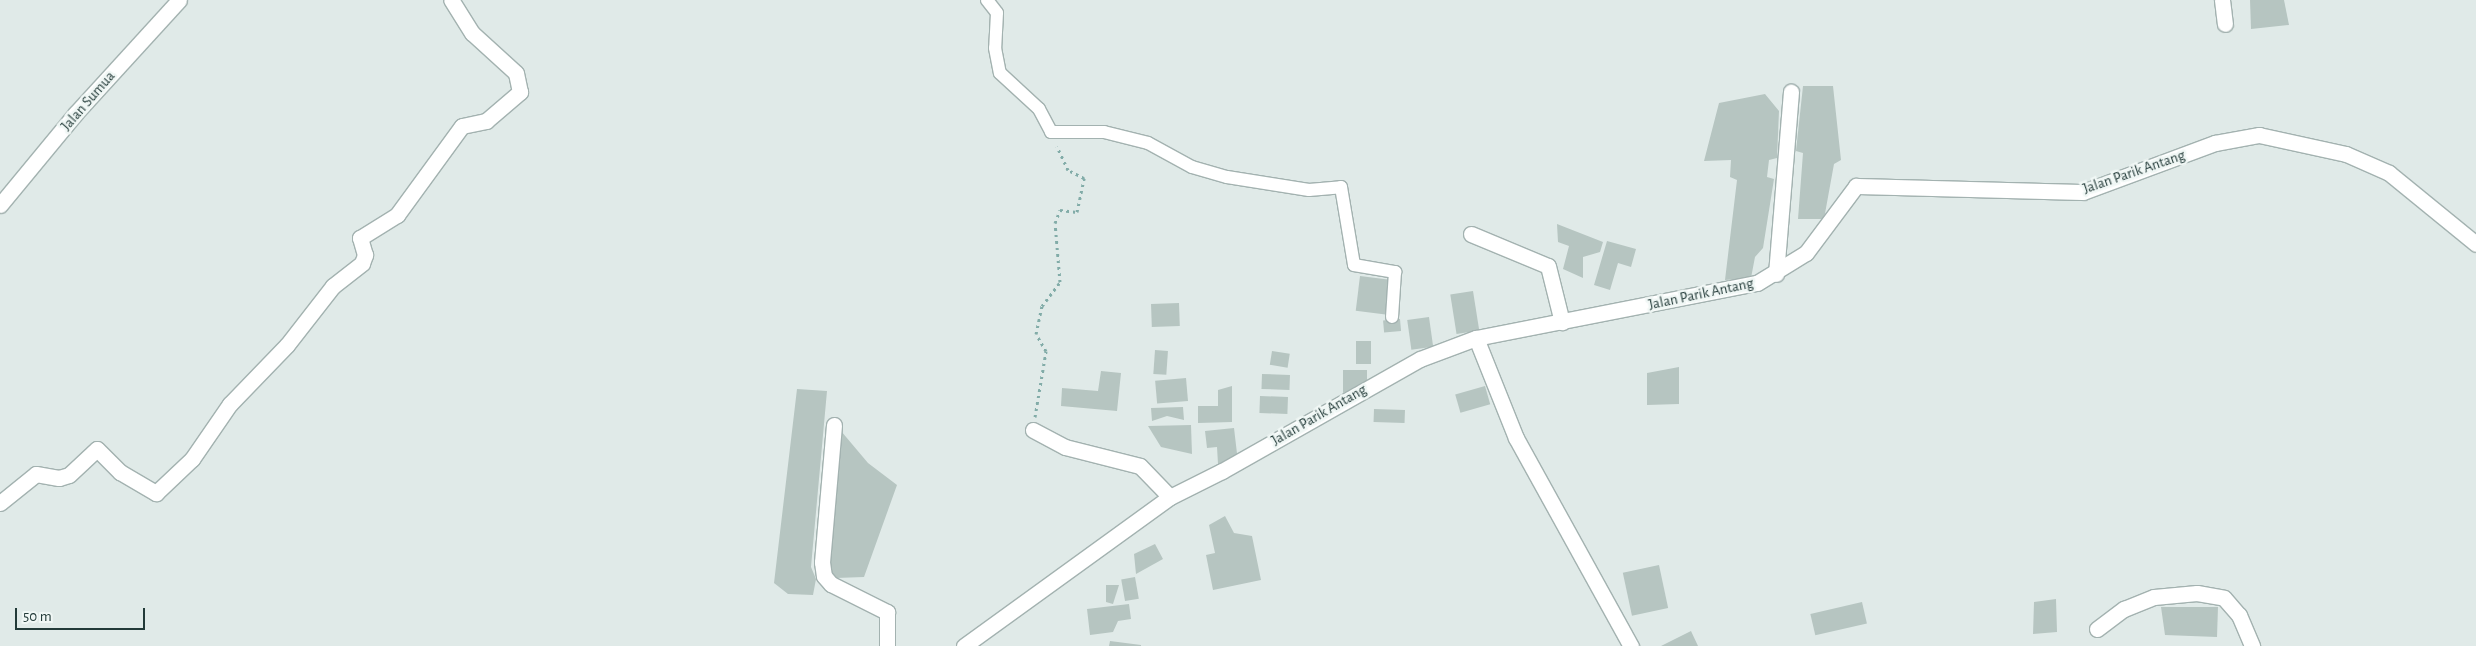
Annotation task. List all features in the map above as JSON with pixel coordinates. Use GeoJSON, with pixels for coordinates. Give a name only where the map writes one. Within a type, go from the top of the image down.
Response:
{"type":"FeatureCollection","features":[{"type":"Feature","properties":{"kind":"street","name":"Jalan Sumua"},"geometry":{"type":"LineString","coordinates":[[0,205],[75,114],[179,0]]}},
{"type":"Feature","properties":{"kind":"street"},"geometry":{"type":"LineString","coordinates":[[0,503],[36,474],[59,478],[69,475],[97,448],[120,472],[156,493],[192,459],[230,404],[287,345],[333,286],[362,263],[365,255],[360,238],[398,215],[462,126],[486,120],[520,92],[516,73],[472,34],[451,0]]}},
{"type":"Feature","properties":{"kind":"street"},"geometry":{"type":"LineString","coordinates":[[987,0],[997,13],[995,48],[1000,74],[1040,109],[1051,132],[1104,132],[1148,143],[1192,167],[1227,177],[1309,190],[1341,188],[1354,265],[1395,272],[1392,318]]}},
{"type":"Feature","properties":{"kind":"street"},"geometry":{"type":"LineString","coordinates":[[2222,0],[2225,24]]}},
{"type":"Feature","properties":{"kind":"street"},"geometry":{"type":"LineString","coordinates":[[1776,274],[1791,92]]}},
{"type":"Feature","properties":{"kind":"street","name":"Jalan Parik Antang"},"geometry":{"type":"LineString","coordinates":[[964,646],[1170,496],[1222,471],[1420,359],[1476,338],[1730,291],[1776,274],[1806,253],[1856,186],[2083,192],[2215,143],[2259,135],[2346,154],[2388,173],[2476,244]]}},
{"type":"Feature","properties":{"kind":"street"},"geometry":{"type":"LineString","coordinates":[[1471,234],[1548,266],[1562,322]]}},
{"type":"Feature","properties":{"kind":"street"},"geometry":{"type":"LineString","coordinates":[[1476,338],[1516,438],[1631,646]]}},
{"type":"Feature","properties":{"kind":"street"},"geometry":{"type":"LineString","coordinates":[[834,425],[822,562],[824,576],[831,584],[888,612],[887,646]]}},
{"type":"Feature","properties":{"kind":"street"},"geometry":{"type":"LineString","coordinates":[[1033,430],[1064,447],[1140,466],[1170,496]]}},
{"type":"Feature","properties":{"kind":"street"},"geometry":{"type":"LineString","coordinates":[[2097,629],[2124,610],[2154,597],[2197,593],[2224,598],[2239,615],[2252,646]]}},
{"type":"Feature","properties":{"kind":"path"},"geometry":{"type":"LineString","coordinates":[[1033,430],[1046,350],[1036,334],[1042,306],[1060,282],[1055,223],[1060,210],[1077,212],[1084,178],[1068,170],[1051,132]]}},
{"type":"Feature","properties":{"kind":"building"},"geometry":{"type":"Polygon","coordinates":[[[2250,0],[2284,0],[2289,25],[2251,29],[2250,0]]]}},
{"type":"Feature","properties":{"kind":"building"},"geometry":{"type":"Polygon","coordinates":[[[1803,86],[1833,86],[1841,160],[1834,164],[1824,219],[1798,219],[1803,153],[1796,151],[1803,86]]]}},
{"type":"Feature","properties":{"kind":"building"},"geometry":{"type":"Polygon","coordinates":[[[1765,94],[1779,111],[1777,158],[1769,160],[1767,177],[1774,179],[1763,248],[1755,257],[1751,278],[1725,280],[1737,180],[1730,177],[1731,160],[1704,161],[1719,103],[1765,94]]]}},
{"type":"Feature","properties":{"kind":"building"},"geometry":{"type":"Polygon","coordinates":[[[1557,224],[1603,242],[1600,252],[1583,257],[1583,278],[1563,269],[1569,246],[1558,242],[1557,224]]]}},
{"type":"Feature","properties":{"kind":"building"},"geometry":{"type":"Polygon","coordinates":[[[1607,241],[1636,249],[1631,267],[1618,263],[1610,290],[1594,285],[1607,241]]]}},
{"type":"Feature","properties":{"kind":"building"},"geometry":{"type":"Polygon","coordinates":[[[1360,276],[1392,280],[1387,315],[1356,311],[1360,276]]]}},
{"type":"Feature","properties":{"kind":"building"},"geometry":{"type":"Polygon","coordinates":[[[1473,291],[1479,331],[1457,334],[1450,295],[1473,291]]]}},
{"type":"Feature","properties":{"kind":"building"},"geometry":{"type":"Polygon","coordinates":[[[1179,303],[1180,326],[1152,327],[1151,304],[1179,303]]]}},
{"type":"Feature","properties":{"kind":"building"},"geometry":{"type":"Polygon","coordinates":[[[1429,317],[1433,347],[1411,350],[1407,320],[1429,317]]]}},
{"type":"Feature","properties":{"kind":"building"},"geometry":{"type":"Polygon","coordinates":[[[1400,319],[1401,331],[1384,332],[1383,320],[1400,319]]]}},
{"type":"Feature","properties":{"kind":"building"},"geometry":{"type":"Polygon","coordinates":[[[1356,341],[1371,341],[1371,364],[1356,364],[1356,341]]]}},
{"type":"Feature","properties":{"kind":"building"},"geometry":{"type":"Polygon","coordinates":[[[1155,350],[1168,351],[1166,375],[1153,374],[1155,350]]]}},
{"type":"Feature","properties":{"kind":"building"},"geometry":{"type":"Polygon","coordinates":[[[1272,351],[1290,354],[1288,368],[1270,365],[1272,351]]]}},
{"type":"Feature","properties":{"kind":"building"},"geometry":{"type":"Polygon","coordinates":[[[1679,367],[1679,404],[1647,405],[1647,373],[1679,367]]]}},
{"type":"Feature","properties":{"kind":"building"},"geometry":{"type":"Polygon","coordinates":[[[1343,370],[1367,370],[1367,384],[1343,393],[1343,370]]]}},
{"type":"Feature","properties":{"kind":"building"},"geometry":{"type":"Polygon","coordinates":[[[1101,371],[1121,373],[1117,411],[1061,406],[1062,388],[1098,391],[1101,371]]]}},
{"type":"Feature","properties":{"kind":"building"},"geometry":{"type":"Polygon","coordinates":[[[1262,374],[1290,375],[1289,390],[1261,389],[1262,374]]]}},
{"type":"Feature","properties":{"kind":"building"},"geometry":{"type":"Polygon","coordinates":[[[1186,378],[1188,401],[1157,404],[1155,381],[1186,378]]]}},
{"type":"Feature","properties":{"kind":"building"},"geometry":{"type":"Polygon","coordinates":[[[1232,386],[1232,422],[1198,423],[1198,406],[1218,406],[1218,390],[1232,386]]]}},
{"type":"Feature","properties":{"kind":"building"},"geometry":{"type":"Polygon","coordinates":[[[1485,386],[1490,404],[1460,413],[1455,395],[1485,386]]]}},
{"type":"Feature","properties":{"kind":"building"},"geometry":{"type":"Polygon","coordinates":[[[797,389],[827,391],[811,567],[816,579],[813,595],[788,594],[774,583],[797,389]]]}},
{"type":"Feature","properties":{"kind":"building"},"geometry":{"type":"Polygon","coordinates":[[[1260,396],[1288,397],[1287,414],[1259,413],[1260,396]]]}},
{"type":"Feature","properties":{"kind":"building"},"geometry":{"type":"Polygon","coordinates":[[[1183,407],[1184,420],[1167,416],[1152,421],[1151,408],[1183,407]]]}},
{"type":"Feature","properties":{"kind":"building"},"geometry":{"type":"Polygon","coordinates":[[[1374,409],[1405,410],[1405,423],[1374,422],[1374,409]]]}},
{"type":"Feature","properties":{"kind":"building"},"geometry":{"type":"Polygon","coordinates":[[[1191,425],[1192,454],[1161,447],[1148,426],[1191,425]]]}},
{"type":"Feature","properties":{"kind":"building"},"geometry":{"type":"Polygon","coordinates":[[[1234,428],[1238,462],[1218,464],[1217,447],[1207,448],[1205,431],[1234,428]]]}},
{"type":"Feature","properties":{"kind":"building"},"geometry":{"type":"Polygon","coordinates":[[[841,431],[868,463],[897,485],[864,577],[836,578],[829,570],[841,431]]]}},
{"type":"Feature","properties":{"kind":"building"},"geometry":{"type":"Polygon","coordinates":[[[1225,516],[1234,533],[1252,536],[1261,580],[1213,590],[1206,555],[1215,553],[1209,525],[1225,516]]]}},
{"type":"Feature","properties":{"kind":"building"},"geometry":{"type":"Polygon","coordinates":[[[1155,544],[1163,559],[1136,574],[1134,554],[1155,544]]]}},
{"type":"Feature","properties":{"kind":"building"},"geometry":{"type":"Polygon","coordinates":[[[1659,565],[1668,608],[1632,616],[1623,573],[1659,565]]]}},
{"type":"Feature","properties":{"kind":"building"},"geometry":{"type":"Polygon","coordinates":[[[1135,577],[1139,599],[1125,601],[1121,579],[1135,577]]]}},
{"type":"Feature","properties":{"kind":"building"},"geometry":{"type":"Polygon","coordinates":[[[1106,585],[1119,585],[1113,604],[1106,602],[1106,585]]]}},
{"type":"Feature","properties":{"kind":"building"},"geometry":{"type":"Polygon","coordinates":[[[2056,599],[2057,632],[2033,634],[2034,602],[2056,599]]]}},
{"type":"Feature","properties":{"kind":"building"},"geometry":{"type":"Polygon","coordinates":[[[1862,602],[1867,623],[1815,635],[1810,614],[1862,602]]]}},
{"type":"Feature","properties":{"kind":"building"},"geometry":{"type":"Polygon","coordinates":[[[1129,604],[1131,619],[1118,621],[1113,632],[1090,635],[1087,609],[1129,604]]]}},
{"type":"Feature","properties":{"kind":"building"},"geometry":{"type":"Polygon","coordinates":[[[2161,607],[2218,607],[2217,637],[2165,635],[2161,607]]]}},
{"type":"Feature","properties":{"kind":"building"},"geometry":{"type":"Polygon","coordinates":[[[1691,631],[1698,646],[1661,646],[1691,631]]]}},
{"type":"Feature","properties":{"kind":"building"},"geometry":{"type":"Polygon","coordinates":[[[1110,641],[1141,645],[1141,646],[1109,646],[1110,641]]]}}]}
